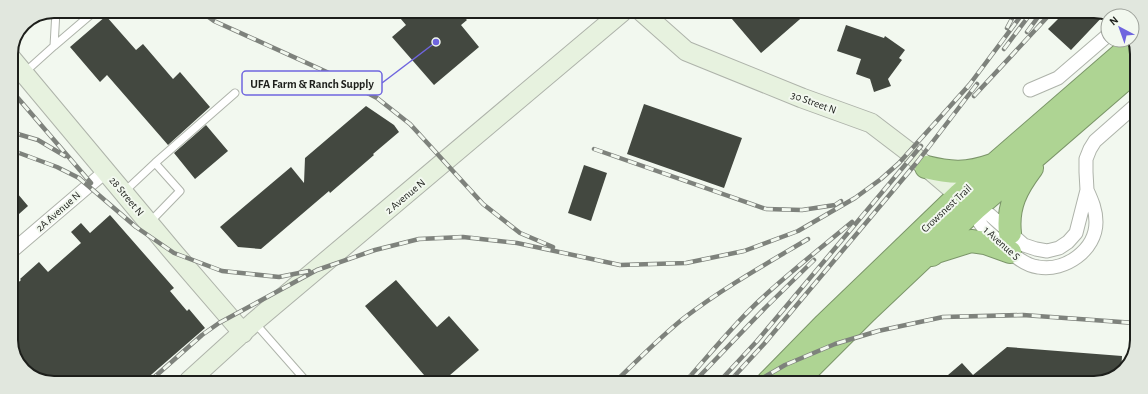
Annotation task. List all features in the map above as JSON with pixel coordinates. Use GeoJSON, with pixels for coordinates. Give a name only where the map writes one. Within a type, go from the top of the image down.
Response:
{"type":"FeatureCollection","features":[{"type":"Feature","properties":{"kind":"highway","name":"Crowsnest Trail"},"geometry":{"type":"LineString","coordinates":[[802,376],[866,312],[914,267],[968,202],[994,164],[1128,48]]}},
{"type":"Feature","properties":{"kind":"highway","name":"Crowsnest Trail"},"geometry":{"type":"LineString","coordinates":[[774,376],[823,326],[968,202],[1051,143],[1130,74]]}},
{"type":"Feature","properties":{"kind":"highway"},"geometry":{"type":"LineString","coordinates":[[914,267],[936,252],[972,241],[985,243],[1010,242],[1009,211],[1014,198],[1023,180],[1051,143]]}},
{"type":"Feature","properties":{"kind":"highway"},"geometry":{"type":"LineString","coordinates":[[926,167],[943,171],[959,172],[977,170],[994,164]]}},
{"type":"Feature","properties":{"kind":"street","name":"2 Avenue N"},"geometry":{"type":"LineString","coordinates":[[195,376],[249,328],[615,18]]}},
{"type":"Feature","properties":{"kind":"street","name":"30 Street N"},"geometry":{"type":"LineString","coordinates":[[649,18],[686,51],[802,98],[871,123],[968,202]]}},
{"type":"Feature","properties":{"kind":"street"},"geometry":{"type":"LineString","coordinates":[[1030,90],[1058,78],[1100,42]]}},
{"type":"Feature","properties":{"kind":"street","name":"28 Street N"},"geometry":{"type":"LineString","coordinates":[[18,66],[149,223],[249,328]]}},
{"type":"Feature","properties":{"kind":"street","name":"1 Avenue S"},"geometry":{"type":"LineString","coordinates":[[968,202],[980,224],[1010,242],[1047,251],[1059,248],[1068,242],[1076,233],[1087,190],[1086,160],[1090,149],[1095,141],[1130,109]]}},
{"type":"Feature","properties":{"kind":"street","name":"2A Avenue N"},"geometry":{"type":"LineString","coordinates":[[18,246],[106,171]]}},
{"type":"Feature","properties":{"kind":"street","name":"1 Avenue S"},"geometry":{"type":"LineString","coordinates":[[968,202],[990,215],[1023,262],[1038,267],[1055,268],[1070,263],[1083,253],[1092,239],[1096,224],[1095,207],[1087,190]]}},
{"type":"Feature","properties":{"kind":"lane"},"geometry":{"type":"LineString","coordinates":[[54,46],[56,18]]}},
{"type":"Feature","properties":{"kind":"lane"},"geometry":{"type":"LineString","coordinates":[[24,73],[88,18]]}},
{"type":"Feature","properties":{"kind":"lane"},"geometry":{"type":"LineString","coordinates":[[124,192],[235,93]]}},
{"type":"Feature","properties":{"kind":"lane"},"geometry":{"type":"LineString","coordinates":[[149,223],[180,191],[155,163]]}},
{"type":"Feature","properties":{"kind":"lane","name":"28 Street N"},"geometry":{"type":"LineString","coordinates":[[249,328],[301,376]]}},
{"type":"Feature","properties":{"kind":"building"},"geometry":{"type":"Polygon","coordinates":[[[104,18],[108,18],[136,50],[143,44],[173,79],[180,72],[210,107],[168,145],[107,75],[100,82],[70,47],[104,18]]]}},
{"type":"Feature","properties":{"kind":"building"},"geometry":{"type":"Polygon","coordinates":[[[400,18],[465,18],[467,20],[461,25],[479,47],[434,85],[392,37],[406,25],[400,18]]]}},
{"type":"Feature","properties":{"kind":"building"},"geometry":{"type":"Polygon","coordinates":[[[731,18],[801,18],[761,53],[731,18]]]}},
{"type":"Feature","properties":{"kind":"building"},"geometry":{"type":"Polygon","coordinates":[[[1059,18],[1100,18],[1100,19],[1071,50],[1048,29],[1059,18]]]}},
{"type":"Feature","properties":{"kind":"building"},"geometry":{"type":"Polygon","coordinates":[[[846,25],[884,38],[885,36],[905,50],[899,58],[902,60],[888,79],[891,86],[874,92],[870,79],[856,74],[861,59],[837,51],[846,25]]]}},
{"type":"Feature","properties":{"kind":"building"},"geometry":{"type":"Polygon","coordinates":[[[644,104],[742,138],[724,188],[627,154],[644,104]]]}},
{"type":"Feature","properties":{"kind":"building"},"geometry":{"type":"Polygon","coordinates":[[[366,106],[394,125],[399,132],[330,193],[329,191],[261,249],[238,247],[220,227],[291,167],[304,183],[305,158],[366,106]]]}},
{"type":"Feature","properties":{"kind":"building"},"geometry":{"type":"Polygon","coordinates":[[[206,125],[228,151],[195,179],[174,153],[206,125]]]}},
{"type":"Feature","properties":{"kind":"building"},"geometry":{"type":"Polygon","coordinates":[[[584,165],[607,173],[591,221],[568,213],[584,165]]]}},
{"type":"Feature","properties":{"kind":"building"},"geometry":{"type":"Polygon","coordinates":[[[18,194],[28,206],[19,214],[18,213],[18,194]]]}},
{"type":"Feature","properties":{"kind":"building"},"geometry":{"type":"Polygon","coordinates":[[[110,215],[174,288],[170,291],[187,311],[189,309],[205,328],[150,376],[47,375],[42,374],[28,366],[21,354],[18,343],[18,283],[21,280],[20,279],[39,262],[48,272],[81,243],[71,232],[81,223],[90,233],[110,215]]]}},
{"type":"Feature","properties":{"kind":"building"},"geometry":{"type":"Polygon","coordinates":[[[396,280],[437,327],[449,316],[479,350],[449,376],[425,376],[365,306],[396,280]]]}},
{"type":"Feature","properties":{"kind":"building"},"geometry":{"type":"Polygon","coordinates":[[[1007,347],[1122,356],[1120,366],[1099,376],[948,375],[962,363],[973,375],[1007,347]]]}},
{"type":"Feature","properties":{"kind":"railway"},"geometry":{"type":"LineString","coordinates":[[210,18],[329,73],[377,98],[410,124],[483,204],[520,233],[553,247]]}},
{"type":"Feature","properties":{"kind":"railway"},"geometry":{"type":"LineString","coordinates":[[1007,28],[1012,18]]}},
{"type":"Feature","properties":{"kind":"railway"},"geometry":{"type":"LineString","coordinates":[[967,88],[1019,18]]}},
{"type":"Feature","properties":{"kind":"railway"},"geometry":{"type":"LineString","coordinates":[[1004,49],[1027,18]]}},
{"type":"Feature","properties":{"kind":"railway"},"geometry":{"type":"LineString","coordinates":[[1027,32],[1037,18]]}},
{"type":"Feature","properties":{"kind":"railway"},"geometry":{"type":"LineString","coordinates":[[974,96],[1046,18]]}},
{"type":"Feature","properties":{"kind":"railway"},"geometry":{"type":"LineString","coordinates":[[156,376],[202,335],[219,323],[317,270],[375,250],[419,239],[463,237],[517,243],[620,265],[686,263],[744,251],[798,231],[855,198],[881,179],[899,163],[970,84]]}},
{"type":"Feature","properties":{"kind":"railway"},"geometry":{"type":"LineString","coordinates":[[735,376],[764,344],[918,161],[977,84]]}},
{"type":"Feature","properties":{"kind":"railway"},"geometry":{"type":"LineString","coordinates":[[18,98],[91,183]]}},
{"type":"Feature","properties":{"kind":"railway"},"geometry":{"type":"LineString","coordinates":[[18,134],[38,140],[65,156]]}},
{"type":"Feature","properties":{"kind":"railway"},"geometry":{"type":"LineString","coordinates":[[725,376],[757,341],[921,146]]}},
{"type":"Feature","properties":{"kind":"railway"},"geometry":{"type":"LineString","coordinates":[[594,149],[766,209],[802,210],[835,205],[841,201]]}},
{"type":"Feature","properties":{"kind":"railway"},"geometry":{"type":"LineString","coordinates":[[18,153],[57,167],[79,178],[136,227],[174,253],[222,271],[279,277],[309,271]]}},
{"type":"Feature","properties":{"kind":"railway"},"geometry":{"type":"LineString","coordinates":[[690,376],[761,299],[852,222]]}},
{"type":"Feature","properties":{"kind":"railway"},"geometry":{"type":"LineString","coordinates":[[621,376],[666,333],[699,307],[808,239]]}},
{"type":"Feature","properties":{"kind":"railway"},"geometry":{"type":"LineString","coordinates":[[700,376],[766,307],[814,260]]}},
{"type":"Feature","properties":{"kind":"railway"},"geometry":{"type":"LineString","coordinates":[[766,376],[785,365],[835,344],[878,331],[943,317],[1023,315],[1130,323]]}},
{"type":"Feature","properties":{"kind":"place","name":"UFA Farm & Ranch Supply"},"geometry":{"type":"Point","coordinates":[436,42]}}]}
